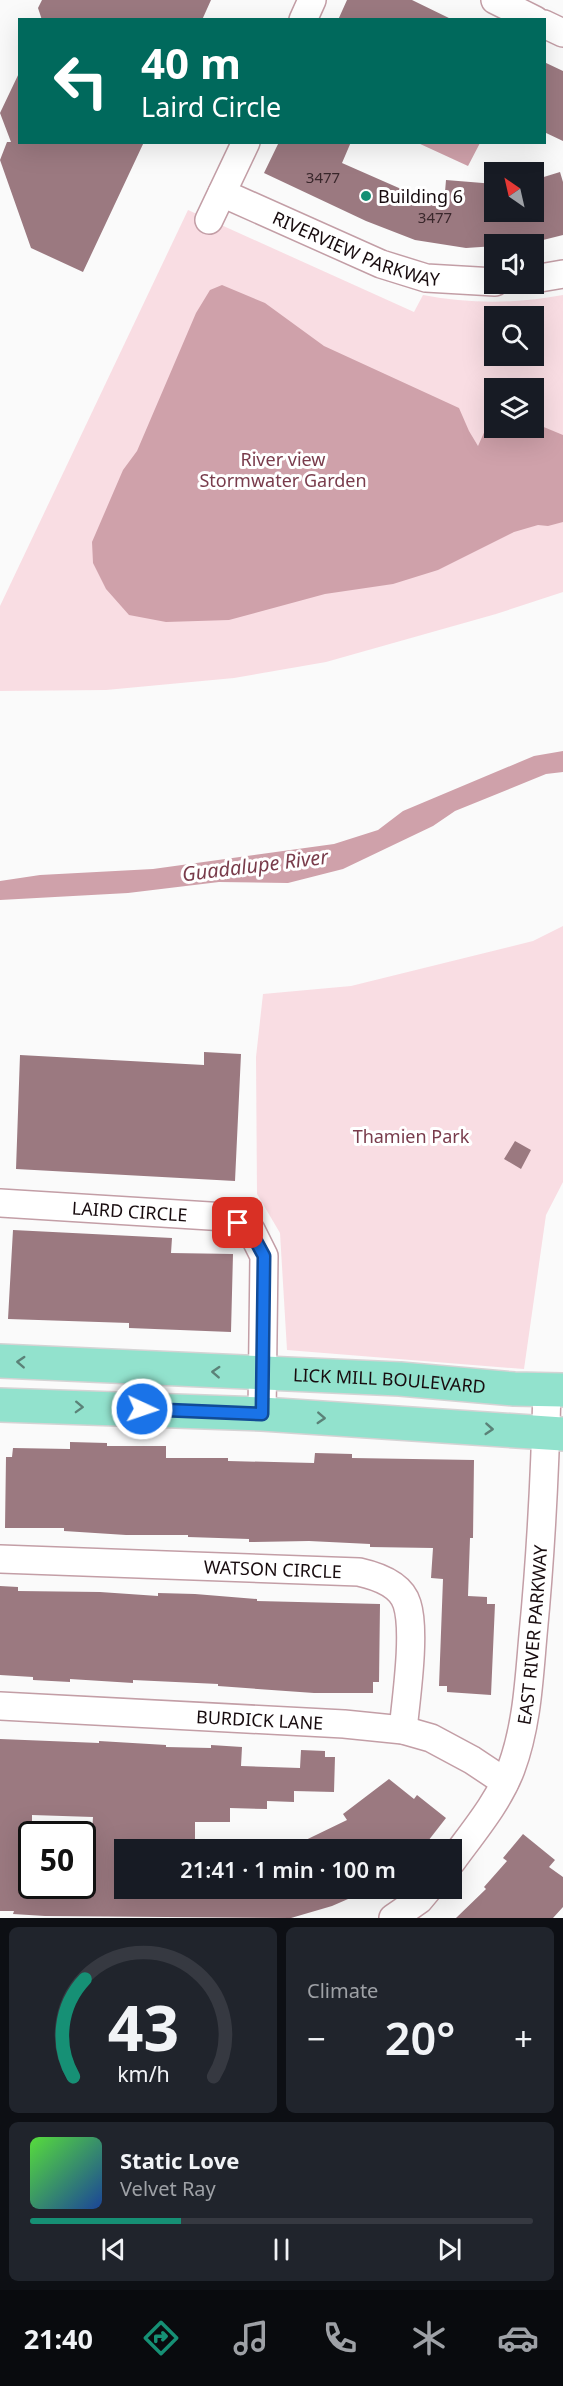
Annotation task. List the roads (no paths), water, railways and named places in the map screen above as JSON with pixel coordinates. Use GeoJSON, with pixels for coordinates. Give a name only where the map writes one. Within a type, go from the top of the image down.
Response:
{"type":"FeatureCollection","features":[{"type":"Feature","properties":{"kind":"main road","name":"LICK MILL BOULEVARD"},"geometry":{"type":"LineString","coordinates":[[0,1361],[400,1379],[555,1390]]}},
{"type":"Feature","properties":{"kind":"main road"},"geometry":{"type":"LineString","coordinates":[[0,1405],[262,1414],[554,1433]]}},
{"type":"Feature","properties":{"kind":"street"},"geometry":{"type":"LineString","coordinates":[[304,18],[312,0]]}},
{"type":"Feature","properties":{"kind":"street"},"geometry":{"type":"LineString","coordinates":[[495,0],[531,18]]}},
{"type":"Feature","properties":{"kind":"street"},"geometry":{"type":"LineString","coordinates":[[546,25],[563,33]]}},
{"type":"Feature","properties":{"kind":"street"},"geometry":{"type":"LineString","coordinates":[[209,220],[245,144]]}},
{"type":"Feature","properties":{"kind":"street","name":"RIVERVIEW PARKWAY"},"geometry":{"type":"LineString","coordinates":[[222,193],[381,264],[426,278],[484,281]]}},
{"type":"Feature","properties":{"kind":"street"},"geometry":{"type":"LineString","coordinates":[[544,277],[563,274]]}},
{"type":"Feature","properties":{"kind":"street","name":"LAIRD CIRCLE"},"geometry":{"type":"LineString","coordinates":[[0,1203],[226,1217],[250,1230],[264,1256],[262,1414]]}},
{"type":"Feature","properties":{"kind":"street","name":"EAST RIVER PARKWAY"},"geometry":{"type":"LineString","coordinates":[[462,1847],[505,1782],[520,1742],[527,1705],[554,1433],[555,1390]]}},
{"type":"Feature","properties":{"kind":"street","name":"WATSON CIRCLE"},"geometry":{"type":"LineString","coordinates":[[0,1559],[359,1572],[377,1576],[393,1585],[407,1603],[410,1631],[403,1730]]}},
{"type":"Feature","properties":{"kind":"street","name":"BURDICK LANE"},"geometry":{"type":"LineString","coordinates":[[0,1706],[344,1724],[403,1730],[430,1738],[472,1760],[505,1782]]}},
{"type":"Feature","properties":{"kind":"street"},"geometry":{"type":"LineString","coordinates":[[393,1918],[420,1899]]}},
{"type":"Feature","properties":{"kind":"water"},"geometry":{"type":"Polygon","coordinates":[[[420,144],[479,144],[468,166],[420,144]]]}},
{"type":"Feature","properties":{"kind":"water"},"geometry":{"type":"Polygon","coordinates":[[[222,285],[265,303],[324,346],[459,408],[478,446],[484,433],[484,438],[544,438],[544,427],[563,435],[563,522],[548,526],[538,525],[514,532],[438,570],[393,584],[325,594],[229,620],[166,622],[129,615],[106,589],[93,563],[92,542],[123,470],[137,451],[196,313],[210,290],[222,285]]]}},
{"type":"Feature","properties":{"kind":"water","name":"Guadalupe River"},"geometry":{"type":"Polygon","coordinates":[[[563,751],[563,772],[546,774],[455,811],[433,826],[343,869],[288,883],[219,882],[128,893],[0,900],[0,881],[40,875],[153,869],[334,844],[378,830],[403,811],[534,756],[563,751]]]}},
{"type":"Feature","properties":{"kind":"place","name":"Building 6"},"geometry":{"type":"Point","coordinates":[366,196]}},
{"type":"Feature","properties":{"kind":"park label","name":"River view Stormwater Garden"},"geometry":{"type":"Point","coordinates":[283,469]}},
{"type":"Feature","properties":{"kind":"park label","name":"Thamien Park"},"geometry":{"type":"Point","coordinates":[411,1136]}}]}
